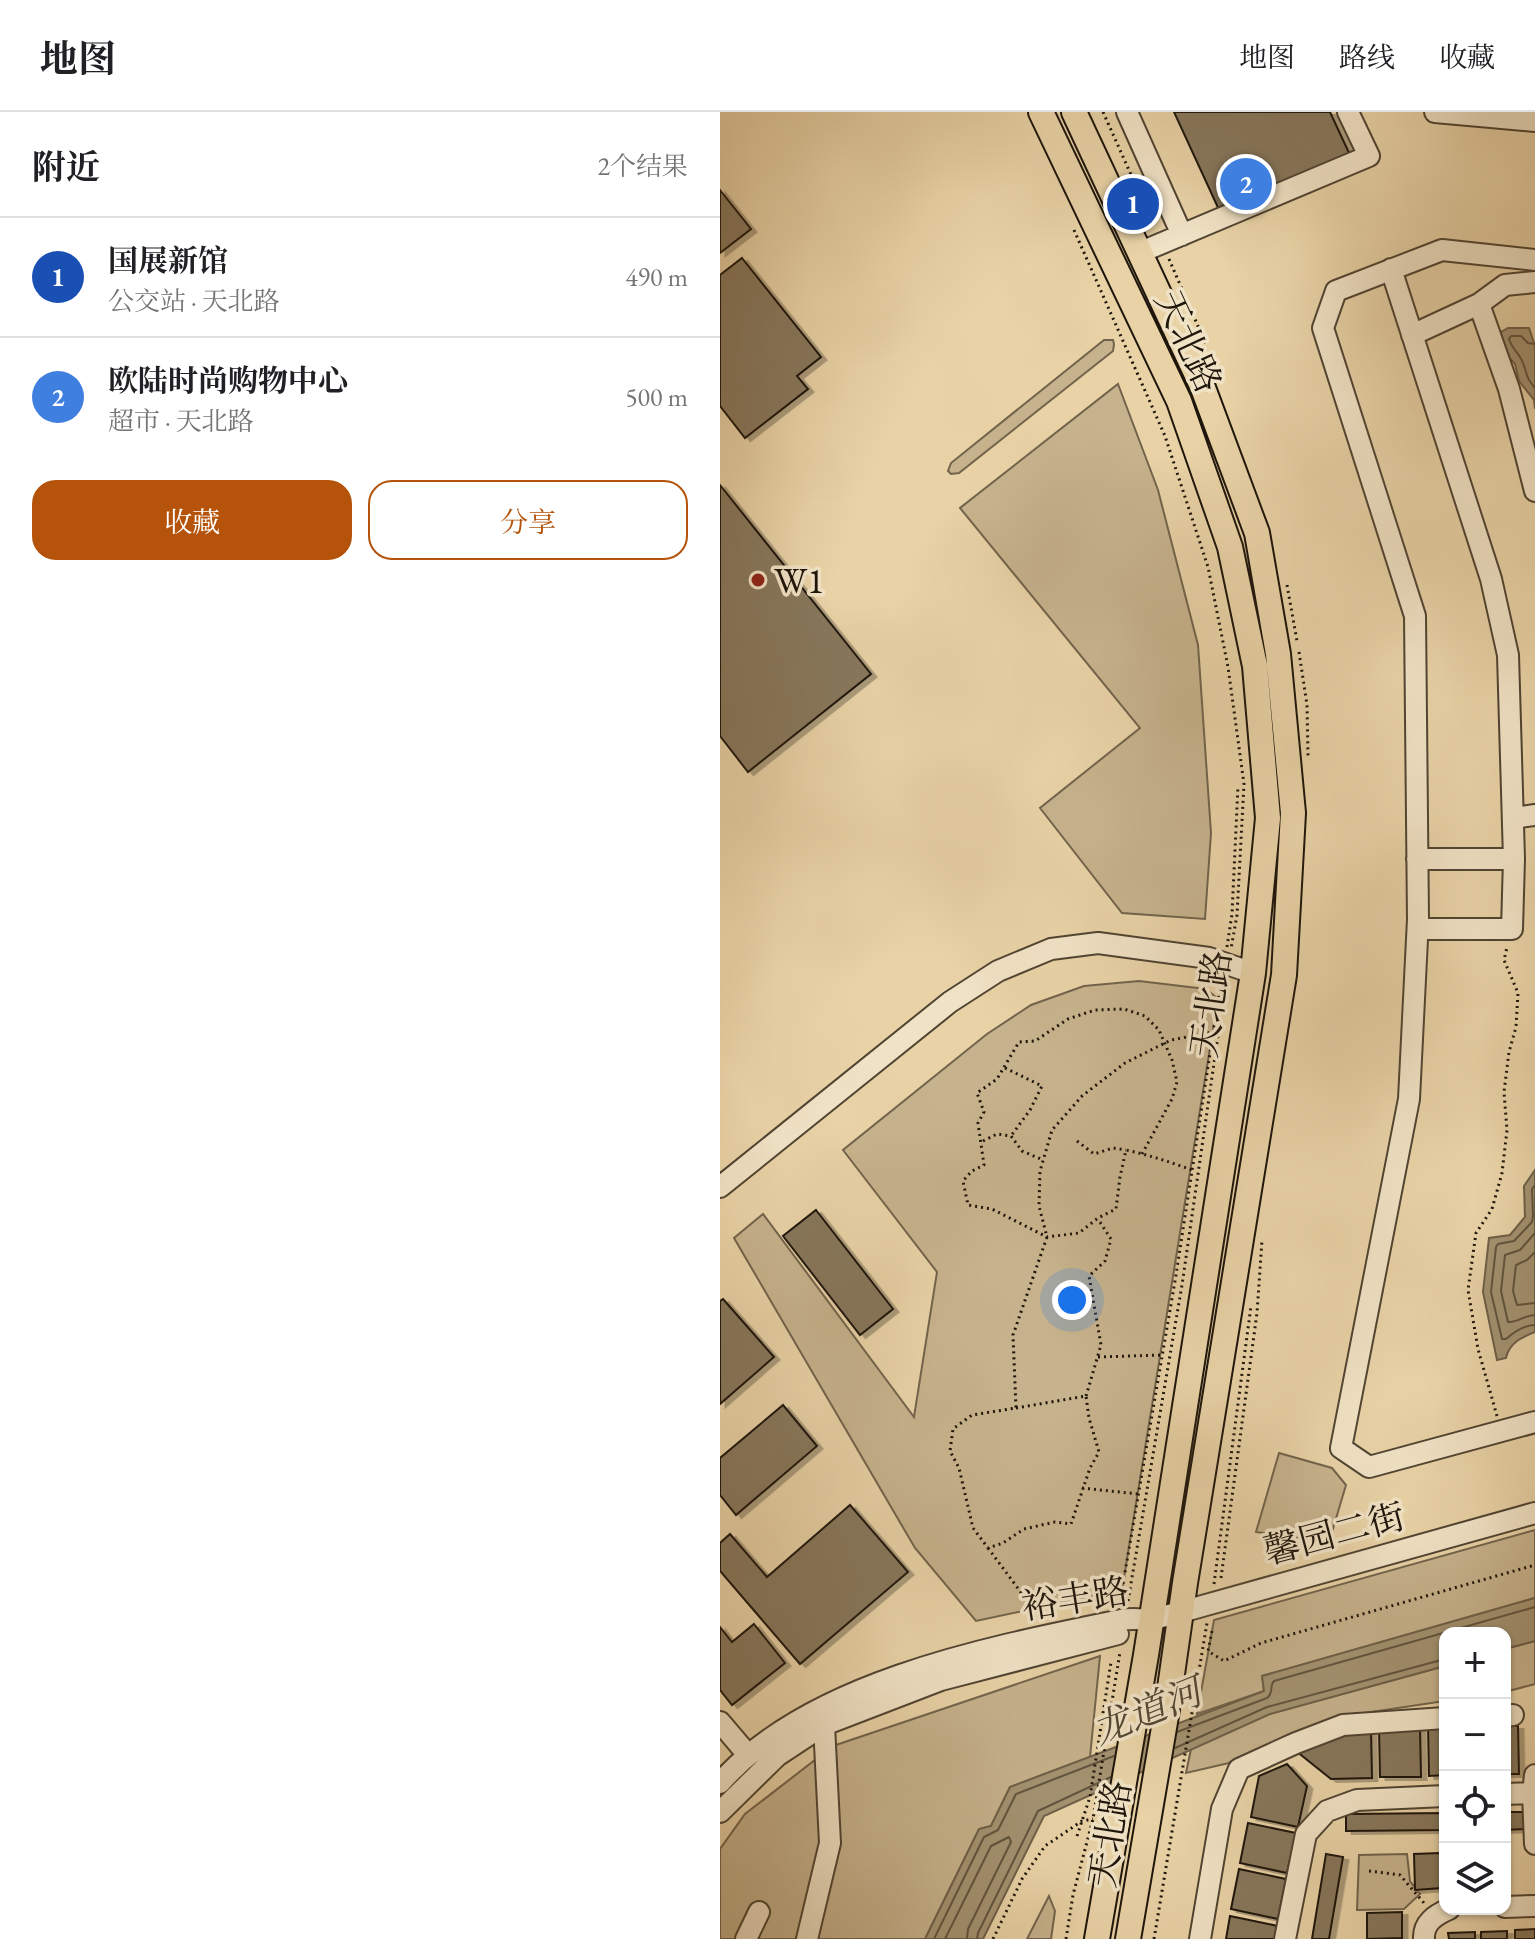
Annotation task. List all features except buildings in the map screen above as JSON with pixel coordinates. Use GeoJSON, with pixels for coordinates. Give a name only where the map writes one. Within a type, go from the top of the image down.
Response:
{"type":"FeatureCollection","features":[{"type":"Feature","properties":{"kind":"main road","name":"天北路"},"geometry":{"type":"LineString","coordinates":[[1041,112],[1179,401],[1230,547],[1255,666],[1268,818],[1253,973],[1097,1939]]}},
{"type":"Feature","properties":{"kind":"main road","name":"天北路"},"geometry":{"type":"LineString","coordinates":[[1074,112],[1203,388],[1257,533],[1278,654],[1293,813],[1284,975],[1128,1939]]}},
{"type":"Feature","properties":{"kind":"street"},"geometry":{"type":"LineString","coordinates":[[1127,112],[1182,235]]}},
{"type":"Feature","properties":{"kind":"street"},"geometry":{"type":"LineString","coordinates":[[1141,252],[1369,156],[1348,112]]}},
{"type":"Feature","properties":{"kind":"street"},"geometry":{"type":"LineString","coordinates":[[1435,112],[1535,121]]}},
{"type":"Feature","properties":{"kind":"street"},"geometry":{"type":"LineString","coordinates":[[1534,1424],[1369,1467],[1341,1448],[1409,1099],[1418,929],[1415,616],[1323,328],[1336,291],[1442,250],[1535,260]]}},
{"type":"Feature","properties":{"kind":"street"},"geometry":{"type":"LineString","coordinates":[[1391,269],[1491,579],[1508,655],[1514,859],[1512,929],[1418,929]]}},
{"type":"Feature","properties":{"kind":"street"},"geometry":{"type":"LineString","coordinates":[[1412,335],[1479,304],[1505,285],[1535,282]]}},
{"type":"Feature","properties":{"kind":"street"},"geometry":{"type":"LineString","coordinates":[[1479,304],[1509,389],[1535,491]]}},
{"type":"Feature","properties":{"kind":"street"},"geometry":{"type":"LineString","coordinates":[[1513,818],[1535,815]]}},
{"type":"Feature","properties":{"kind":"street"},"geometry":{"type":"LineString","coordinates":[[1417,859],[1514,859]]}},
{"type":"Feature","properties":{"kind":"street"},"geometry":{"type":"LineString","coordinates":[[720,1187],[950,1002],[998,971],[1051,949],[1098,943],[1165,951],[1226,963],[1253,973]]}},
{"type":"Feature","properties":{"kind":"street","name":"馨园二街"},"geometry":{"type":"LineString","coordinates":[[1151,1619],[1535,1513]]}},
{"type":"Feature","properties":{"kind":"street","name":"裕丰路"},"geometry":{"type":"LineString","coordinates":[[720,1812],[777,1756],[824,1725],[941,1680],[1151,1619]]}},
{"type":"Feature","properties":{"kind":"street","name":"裕丰路"},"geometry":{"type":"LineString","coordinates":[[720,1783],[766,1741],[817,1710],[871,1687],[939,1663],[1026,1639],[1124,1626]]}},
{"type":"Feature","properties":{"kind":"street"},"geometry":{"type":"LineString","coordinates":[[1200,1939],[1222,1809],[1239,1769],[1343,1725],[1439,1718]]}},
{"type":"Feature","properties":{"kind":"street"},"geometry":{"type":"LineString","coordinates":[[720,1722],[748,1755]]}},
{"type":"Feature","properties":{"kind":"street"},"geometry":{"type":"LineString","coordinates":[[807,1939],[830,1843],[824,1725]]}},
{"type":"Feature","properties":{"kind":"street"},"geometry":{"type":"LineString","coordinates":[[1511,1793],[1534,1787],[1535,1844]]}},
{"type":"Feature","properties":{"kind":"street"},"geometry":{"type":"LineString","coordinates":[[1285,1939],[1306,1834],[1327,1811],[1357,1800],[1439,1796]]}},
{"type":"Feature","properties":{"kind":"street"},"geometry":{"type":"LineString","coordinates":[[1511,1907],[1535,1906]]}},
{"type":"Feature","properties":{"kind":"street"},"geometry":{"type":"LineString","coordinates":[[746,1939],[759,1912]]}},
{"type":"Feature","properties":{"kind":"street"},"geometry":{"type":"LineString","coordinates":[[1424,1939],[1423,1931],[1439,1914]]}},
{"type":"Feature","properties":{"kind":"path"},"geometry":{"type":"LineString","coordinates":[[1073,227],[1165,436],[1208,567],[1228,667],[1244,784],[1237,915],[1213,1032],[1122,1590]]}},
{"type":"Feature","properties":{"kind":"path"},"geometry":{"type":"LineString","coordinates":[[1066,1939],[1073,1895],[1093,1819],[1182,1285],[1232,914],[1238,786]]}},
{"type":"Feature","properties":{"kind":"path"},"geometry":{"type":"LineString","coordinates":[[1502,1431],[1478,1349],[1468,1290],[1476,1233],[1492,1209],[1502,1173],[1507,1130],[1504,1092],[1516,1027],[1518,993],[1504,960],[1512,929]]}},
{"type":"Feature","properties":{"kind":"path"},"geometry":{"type":"LineString","coordinates":[[1126,1150],[1116,1209],[1079,1233],[1047,1237],[992,1209],[968,1205],[963,1181],[972,1171],[984,1165],[978,1123],[984,1112],[977,1093],[997,1079],[1019,1042],[1035,1041],[1068,1019],[1095,1010],[1124,1009],[1145,1016],[1159,1030],[1172,1060],[1177,1082],[1172,1099],[1142,1154]]}},
{"type":"Feature","properties":{"kind":"path"},"geometry":{"type":"LineString","coordinates":[[1016,1408],[1013,1335],[1047,1237],[1039,1206],[1040,1171],[1052,1130],[1082,1096],[1125,1063],[1171,1040],[1213,1032]]}},
{"type":"Feature","properties":{"kind":"path"},"geometry":{"type":"LineString","coordinates":[[1004,1068],[1042,1086],[1030,1110],[1011,1136]]}},
{"type":"Feature","properties":{"kind":"path"},"geometry":{"type":"LineString","coordinates":[[982,1141],[997,1134],[1011,1136],[1022,1151],[1043,1160]]}},
{"type":"Feature","properties":{"kind":"path"},"geometry":{"type":"LineString","coordinates":[[1077,1141],[1094,1154],[1113,1148],[1126,1150],[1192,1170]]}},
{"type":"Feature","properties":{"kind":"path"},"geometry":{"type":"LineString","coordinates":[[988,1548],[1003,1543],[1024,1529],[1055,1522],[1071,1524],[1082,1488],[1099,1452],[1086,1396],[1101,1345],[1089,1276],[1105,1261],[1111,1239],[1098,1218]]}},
{"type":"Feature","properties":{"kind":"path"},"geometry":{"type":"LineString","coordinates":[[1154,1939],[1211,1603],[1251,1311]]}},
{"type":"Feature","properties":{"kind":"path"},"geometry":{"type":"LineString","coordinates":[[1098,1357],[1162,1354]]}},
{"type":"Feature","properties":{"kind":"path"},"geometry":{"type":"LineString","coordinates":[[1041,1620],[973,1528],[959,1468],[950,1451],[953,1429],[972,1415],[1086,1396]]}},
{"type":"Feature","properties":{"kind":"path"},"geometry":{"type":"LineString","coordinates":[[1082,1488],[1138,1494]]}},
{"type":"Feature","properties":{"kind":"path"},"geometry":{"type":"LineString","coordinates":[[1212,1631],[1208,1651],[1224,1661],[1261,1643],[1535,1565]]}},
{"type":"Feature","properties":{"kind":"path"},"geometry":{"type":"LineString","coordinates":[[1077,1836],[1090,1797],[1111,1662]]}},
{"type":"Feature","properties":{"kind":"path"},"geometry":{"type":"LineString","coordinates":[[993,1939],[1022,1879],[1045,1846],[1082,1821],[1093,1819]]}},
{"type":"Feature","properties":{"kind":"path"},"geometry":{"type":"LineString","coordinates":[[1369,1871],[1400,1875],[1439,1910]]}},
{"type":"Feature","properties":{"kind":"shaded area"},"geometry":{"type":"Polygon","coordinates":[[[1104,340],[1113,340],[1113,351],[959,473],[951,474],[948,471],[951,463],[1104,340]]]}},
{"type":"Feature","properties":{"kind":"shaded area"},"geometry":{"type":"Polygon","coordinates":[[[1118,384],[1158,490],[1198,645],[1211,833],[1205,919],[1122,913],[1040,808],[1140,728],[960,508],[1118,384]]]}},
{"type":"Feature","properties":{"kind":"shaded area"},"geometry":{"type":"Polygon","coordinates":[[[1139,981],[1206,989],[1218,999],[1122,1590],[976,1621],[915,1548],[734,1238],[763,1214],[914,1417],[937,1272],[843,1150],[987,1034],[1031,1005],[1084,986],[1139,981]]]}},
{"type":"Feature","properties":{"kind":"shaded area"},"geometry":{"type":"Polygon","coordinates":[[[1279,1453],[1332,1468],[1346,1485],[1329,1542],[1256,1532],[1279,1453]]]}},
{"type":"Feature","properties":{"kind":"shaded area"},"geometry":{"type":"Polygon","coordinates":[[[1535,1530],[1535,1598],[1262,1676],[1264,1691],[1197,1714],[1214,1620],[1535,1530]]]}},
{"type":"Feature","properties":{"kind":"shaded area"},"geometry":{"type":"Polygon","coordinates":[[[1535,1641],[1535,1684],[1511,1690],[1511,1647],[1535,1641]]]}},
{"type":"Feature","properties":{"kind":"shaded area"},"geometry":{"type":"Polygon","coordinates":[[[1100,1656],[1090,1757],[1010,1787],[991,1826],[979,1829],[925,1939],[720,1939],[720,1849],[745,1814],[833,1746],[1100,1656]]]}},
{"type":"Feature","properties":{"kind":"shaded area"},"geometry":{"type":"Polygon","coordinates":[[[1439,1668],[1439,1702],[1358,1714],[1229,1763],[1186,1773],[1191,1749],[1269,1714],[1439,1668]]]}},
{"type":"Feature","properties":{"kind":"shaded area"},"geometry":{"type":"Polygon","coordinates":[[[1407,1854],[1410,1881],[1420,1894],[1404,1909],[1357,1910],[1359,1855],[1407,1854]]]}},
{"type":"Feature","properties":{"kind":"shaded area"},"geometry":{"type":"Polygon","coordinates":[[[1049,1896],[1055,1911],[1051,1939],[1027,1939],[1049,1896]]]}},
{"type":"Feature","properties":{"kind":"water"},"geometry":{"type":"Polygon","coordinates":[[[1508,328],[1529,328],[1535,346],[1535,409],[1534,400],[1519,381],[1515,364],[1496,335],[1508,328]]]}},
{"type":"Feature","properties":{"kind":"water"},"geometry":{"type":"Polygon","coordinates":[[[1535,1170],[1535,1332],[1513,1344],[1506,1358],[1497,1360],[1483,1292],[1489,1238],[1510,1235],[1525,1217],[1524,1186],[1535,1170]]]}},
{"type":"Feature","properties":{"kind":"water","name":"龙道河"},"geometry":{"type":"Polygon","coordinates":[[[1535,1598],[1535,1641],[1511,1647],[1511,1627],[1439,1627],[1439,1668],[1270,1714],[1044,1816],[983,1939],[925,1939],[979,1829],[991,1826],[1010,1787],[1264,1691],[1262,1676],[1535,1598]]]}},
{"type":"Feature","properties":{"kind":"place","name":"欧陆时尚购物中心"},"geometry":{"type":"Point","coordinates":[1246,184]}},
{"type":"Feature","properties":{"kind":"place","name":"国展新馆"},"geometry":{"type":"Point","coordinates":[1133,204]}},
{"type":"Feature","properties":{"kind":"place","name":"W1"},"geometry":{"type":"Point","coordinates":[758,580]}}]}
